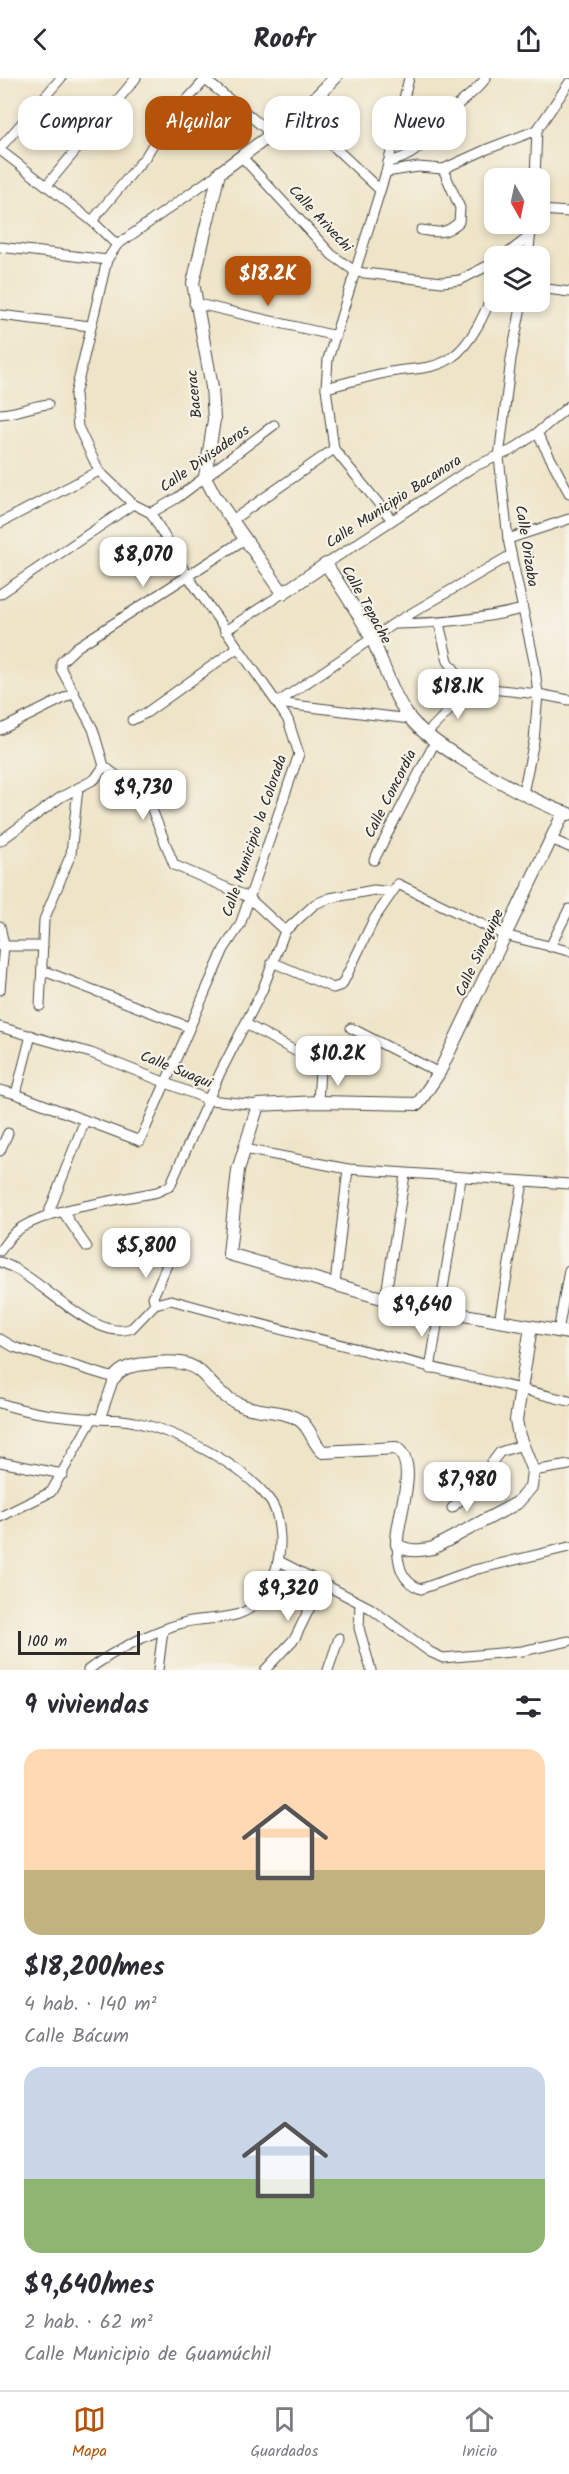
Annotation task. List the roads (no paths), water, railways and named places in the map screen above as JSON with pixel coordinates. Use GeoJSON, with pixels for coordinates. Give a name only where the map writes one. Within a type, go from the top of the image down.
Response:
{"type":"FeatureCollection","features":[{"type":"Feature","properties":{"kind":"street"},"geometry":{"type":"LineString","coordinates":[[61,78],[0,149],[92,221],[117,245]]}},
{"type":"Feature","properties":{"kind":"street"},"geometry":{"type":"LineString","coordinates":[[47,185],[136,78]]}},
{"type":"Feature","properties":{"kind":"street"},"geometry":{"type":"LineString","coordinates":[[317,96],[335,78]]}},
{"type":"Feature","properties":{"kind":"street"},"geometry":{"type":"LineString","coordinates":[[392,519],[334,449],[326,388],[328,359],[386,172],[409,78]]}},
{"type":"Feature","properties":{"kind":"street"},"geometry":{"type":"LineString","coordinates":[[388,162],[411,155],[422,147],[447,114],[478,89],[486,78]]}},
{"type":"Feature","properties":{"kind":"street"},"geometry":{"type":"LineString","coordinates":[[92,221],[146,156],[166,123],[204,79],[264,128]]}},
{"type":"Feature","properties":{"kind":"street"},"geometry":{"type":"LineString","coordinates":[[535,168],[537,130],[569,83]]}},
{"type":"Feature","properties":{"kind":"street"},"geometry":{"type":"LineString","coordinates":[[386,172],[418,167],[443,169],[537,130]]}},
{"type":"Feature","properties":{"kind":"street"},"geometry":{"type":"LineString","coordinates":[[151,513],[133,504],[99,471],[78,427],[75,395],[106,260],[117,245],[264,140]]}},
{"type":"Feature","properties":{"kind":"street"},"geometry":{"type":"LineString","coordinates":[[337,150],[380,190]]}},
{"type":"Feature","properties":{"kind":"street","name":"Calle Arivechi"},"geometry":{"type":"LineString","coordinates":[[241,156],[332,255],[356,272],[442,282],[460,280],[484,268]]}},
{"type":"Feature","properties":{"kind":"street"},"geometry":{"type":"LineString","coordinates":[[421,230],[441,233],[450,230],[459,222],[460,208],[443,169]]}},
{"type":"Feature","properties":{"kind":"street","name":"Bacerac"},"geometry":{"type":"LineString","coordinates":[[205,477],[214,420],[212,387],[194,303],[193,283],[219,173]]}},
{"type":"Feature","properties":{"kind":"street"},"geometry":{"type":"LineString","coordinates":[[550,211],[569,212]]}},
{"type":"Feature","properties":{"kind":"street"},"geometry":{"type":"LineString","coordinates":[[519,246],[531,236]]}},
{"type":"Feature","properties":{"kind":"street"},"geometry":{"type":"LineString","coordinates":[[530,246],[531,236]]}},
{"type":"Feature","properties":{"kind":"street"},"geometry":{"type":"LineString","coordinates":[[0,247],[106,260]]}},
{"type":"Feature","properties":{"kind":"street"},"geometry":{"type":"LineString","coordinates":[[550,289],[569,292]]}},
{"type":"Feature","properties":{"kind":"street"},"geometry":{"type":"LineString","coordinates":[[194,303],[336,336]]}},
{"type":"Feature","properties":{"kind":"street"},"geometry":{"type":"LineString","coordinates":[[326,388],[383,373],[434,367],[444,363],[454,356],[475,330],[484,311]]}},
{"type":"Feature","properties":{"kind":"street","name":"Calle Orizaba"},"geometry":{"type":"LineString","coordinates":[[520,312],[511,359],[499,457],[508,539],[534,661],[538,693],[534,741],[523,793]]}},
{"type":"Feature","properties":{"kind":"street"},"geometry":{"type":"LineString","coordinates":[[0,315],[90,326]]}},
{"type":"Feature","properties":{"kind":"street"},"geometry":{"type":"LineString","coordinates":[[0,414],[22,412],[30,406],[48,404]]}},
{"type":"Feature","properties":{"kind":"street","name":"Calle Municipio Bacanora"},"geometry":{"type":"LineString","coordinates":[[326,564],[473,467],[499,457],[537,433],[569,406]]}},
{"type":"Feature","properties":{"kind":"street","name":"Calle Divisaderos"},"geometry":{"type":"LineString","coordinates":[[151,513],[177,498],[274,426]]}},
{"type":"Feature","properties":{"kind":"street"},"geometry":{"type":"LineString","coordinates":[[537,433],[569,493]]}},
{"type":"Feature","properties":{"kind":"street"},"geometry":{"type":"LineString","coordinates":[[231,521],[334,449]]}},
{"type":"Feature","properties":{"kind":"street"},"geometry":{"type":"LineString","coordinates":[[0,523],[99,471]]}},
{"type":"Feature","properties":{"kind":"street"},"geometry":{"type":"LineString","coordinates":[[205,477],[231,521],[283,593]]}},
{"type":"Feature","properties":{"kind":"street"},"geometry":{"type":"LineString","coordinates":[[0,594],[133,504]]}},
{"type":"Feature","properties":{"kind":"street","name":"Calle Municipio la Colorada"},"geometry":{"type":"LineString","coordinates":[[85,1120],[140,1141],[224,949],[240,925],[299,754],[288,720],[187,575],[151,513]]}},
{"type":"Feature","properties":{"kind":"street"},"geometry":{"type":"LineString","coordinates":[[508,539],[569,519]]}},
{"type":"Feature","properties":{"kind":"street"},"geometry":{"type":"LineString","coordinates":[[245,539],[77,647],[61,662],[61,669],[93,729],[104,766],[142,795],[152,807],[174,866],[248,897],[285,931]]}},
{"type":"Feature","properties":{"kind":"street"},"geometry":{"type":"LineString","coordinates":[[277,703],[393,624],[511,555]]}},
{"type":"Feature","properties":{"kind":"street"},"geometry":{"type":"LineString","coordinates":[[225,631],[326,564]]}},
{"type":"Feature","properties":{"kind":"street","name":"Calle Tepache"},"geometry":{"type":"LineString","coordinates":[[326,564],[372,640],[384,674],[410,719],[430,738],[523,793],[566,813]]}},
{"type":"Feature","properties":{"kind":"street"},"geometry":{"type":"LineString","coordinates":[[393,624],[439,623],[489,617],[522,609]]}},
{"type":"Feature","properties":{"kind":"street"},"geometry":{"type":"LineString","coordinates":[[439,623],[448,661],[462,680],[472,687],[538,693],[569,700]]}},
{"type":"Feature","properties":{"kind":"street"},"geometry":{"type":"LineString","coordinates":[[132,720],[146,713],[237,648]]}},
{"type":"Feature","properties":{"kind":"street","name":"Calle Concordia"},"geometry":{"type":"LineString","coordinates":[[374,860],[430,738],[472,687]]}},
{"type":"Feature","properties":{"kind":"street"},"geometry":{"type":"LineString","coordinates":[[0,730],[74,693]]}},
{"type":"Feature","properties":{"kind":"street"},"geometry":{"type":"LineString","coordinates":[[277,703],[410,719]]}},
{"type":"Feature","properties":{"kind":"street"},"geometry":{"type":"LineString","coordinates":[[0,841],[37,813],[95,779],[104,766]]}},
{"type":"Feature","properties":{"kind":"street"},"geometry":{"type":"LineString","coordinates":[[40,1006],[44,971],[44,920],[49,903],[71,854],[78,788]]}},
{"type":"Feature","properties":{"kind":"street","name":"Calle Sinoquipe"},"geometry":{"type":"LineString","coordinates":[[418,1104],[440,1073],[551,838],[566,813]]}},
{"type":"Feature","properties":{"kind":"street"},"geometry":{"type":"LineString","coordinates":[[551,838],[569,847]]}},
{"type":"Feature","properties":{"kind":"street"},"geometry":{"type":"LineString","coordinates":[[272,962],[333,988],[342,985],[370,926],[398,884],[504,935],[569,951]]}},
{"type":"Feature","properties":{"kind":"street"},"geometry":{"type":"LineString","coordinates":[[0,1251],[20,1228],[47,1216],[157,1192],[170,1186],[208,1100],[246,1024],[285,931],[315,904],[330,898],[374,890],[391,892]]}},
{"type":"Feature","properties":{"kind":"street"},"geometry":{"type":"LineString","coordinates":[[550,947],[569,909]]}},
{"type":"Feature","properties":{"kind":"street"},"geometry":{"type":"LineString","coordinates":[[0,926],[2,945],[0,990]]}},
{"type":"Feature","properties":{"kind":"street"},"geometry":{"type":"LineString","coordinates":[[2,945],[43,945]]}},
{"type":"Feature","properties":{"kind":"street"},"geometry":{"type":"LineString","coordinates":[[44,971],[189,1027]]}},
{"type":"Feature","properties":{"kind":"street"},"geometry":{"type":"LineString","coordinates":[[246,1024],[317,1063],[320,1070],[318,1102]]}},
{"type":"Feature","properties":{"kind":"street","name":"Calle Suaqui"},"geometry":{"type":"LineString","coordinates":[[0,1027],[91,1053],[208,1100],[258,1105],[318,1102],[418,1104]]}},
{"type":"Feature","properties":{"kind":"street"},"geometry":{"type":"LineString","coordinates":[[351,1028],[440,1073]]}},
{"type":"Feature","properties":{"kind":"street"},"geometry":{"type":"LineString","coordinates":[[16,1094],[31,1035]]}},
{"type":"Feature","properties":{"kind":"street"},"geometry":{"type":"LineString","coordinates":[[0,1090],[85,1120],[47,1216]]}},
{"type":"Feature","properties":{"kind":"street"},"geometry":{"type":"LineString","coordinates":[[258,1105],[236,1183],[229,1254],[385,1300],[440,1312],[564,1332],[569,1270]]}},
{"type":"Feature","properties":{"kind":"street"},"geometry":{"type":"LineString","coordinates":[[0,1151],[8,1133]]}},
{"type":"Feature","properties":{"kind":"street"},"geometry":{"type":"LineString","coordinates":[[244,1149],[348,1169],[405,1175],[569,1184]]}},
{"type":"Feature","properties":{"kind":"street"},"geometry":{"type":"LineString","coordinates":[[335,1284],[348,1169]]}},
{"type":"Feature","properties":{"kind":"street"},"geometry":{"type":"LineString","coordinates":[[385,1300],[405,1175]]}},
{"type":"Feature","properties":{"kind":"street"},"geometry":{"type":"LineString","coordinates":[[430,1369],[461,1178]]}},
{"type":"Feature","properties":{"kind":"street"},"geometry":{"type":"LineString","coordinates":[[500,1322],[523,1182]]}},
{"type":"Feature","properties":{"kind":"street"},"geometry":{"type":"LineString","coordinates":[[63,1212],[87,1247]]}},
{"type":"Feature","properties":{"kind":"street"},"geometry":{"type":"LineString","coordinates":[[155,1304],[153,1297],[173,1251]]}},
{"type":"Feature","properties":{"kind":"street"},"geometry":{"type":"LineString","coordinates":[[0,1262],[18,1270],[93,1322],[117,1331],[136,1326],[155,1304],[171,1300],[357,1347],[430,1369],[569,1401]]}},
{"type":"Feature","properties":{"kind":"street"},"geometry":{"type":"LineString","coordinates":[[397,1545],[413,1551],[432,1548],[518,1503],[531,1487],[533,1471],[522,1445],[516,1419],[531,1327]]}},
{"type":"Feature","properties":{"kind":"street"},"geometry":{"type":"LineString","coordinates":[[0,1339],[14,1347],[114,1378]]}},
{"type":"Feature","properties":{"kind":"street"},"geometry":{"type":"LineString","coordinates":[[0,1517],[47,1496],[96,1419],[114,1378],[123,1369],[161,1362],[183,1362],[199,1369],[235,1402],[256,1410],[288,1416],[301,1422],[323,1452],[396,1448],[404,1456],[406,1465],[405,1495],[396,1533],[402,1574],[409,1583],[422,1589],[474,1570],[569,1547]]}},
{"type":"Feature","properties":{"kind":"street"},"geometry":{"type":"LineString","coordinates":[[0,1403],[147,1425],[194,1446],[243,1474],[274,1508],[279,1527],[279,1561],[270,1585],[251,1608],[233,1615],[186,1622],[163,1630],[114,1654],[88,1670]]}},
{"type":"Feature","properties":{"kind":"street"},"geometry":{"type":"LineString","coordinates":[[452,1508],[470,1491],[500,1452],[522,1445]]}},
{"type":"Feature","properties":{"kind":"street"},"geometry":{"type":"LineString","coordinates":[[0,1462],[63,1474]]}},
{"type":"Feature","properties":{"kind":"street"},"geometry":{"type":"LineString","coordinates":[[533,1471],[569,1465]]}},
{"type":"Feature","properties":{"kind":"street"},"geometry":{"type":"LineString","coordinates":[[279,1561],[360,1603],[430,1652],[443,1658],[522,1651],[569,1641]]}},
{"type":"Feature","properties":{"kind":"street"},"geometry":{"type":"LineString","coordinates":[[265,1670],[295,1638],[322,1583]]}},
{"type":"Feature","properties":{"kind":"street"},"geometry":{"type":"LineString","coordinates":[[360,1603],[359,1628],[371,1670]]}},
{"type":"Feature","properties":{"kind":"street"},"geometry":{"type":"LineString","coordinates":[[158,1670],[163,1630]]}},
{"type":"Feature","properties":{"kind":"street"},"geometry":{"type":"LineString","coordinates":[[328,1670],[339,1638]]}}]}
